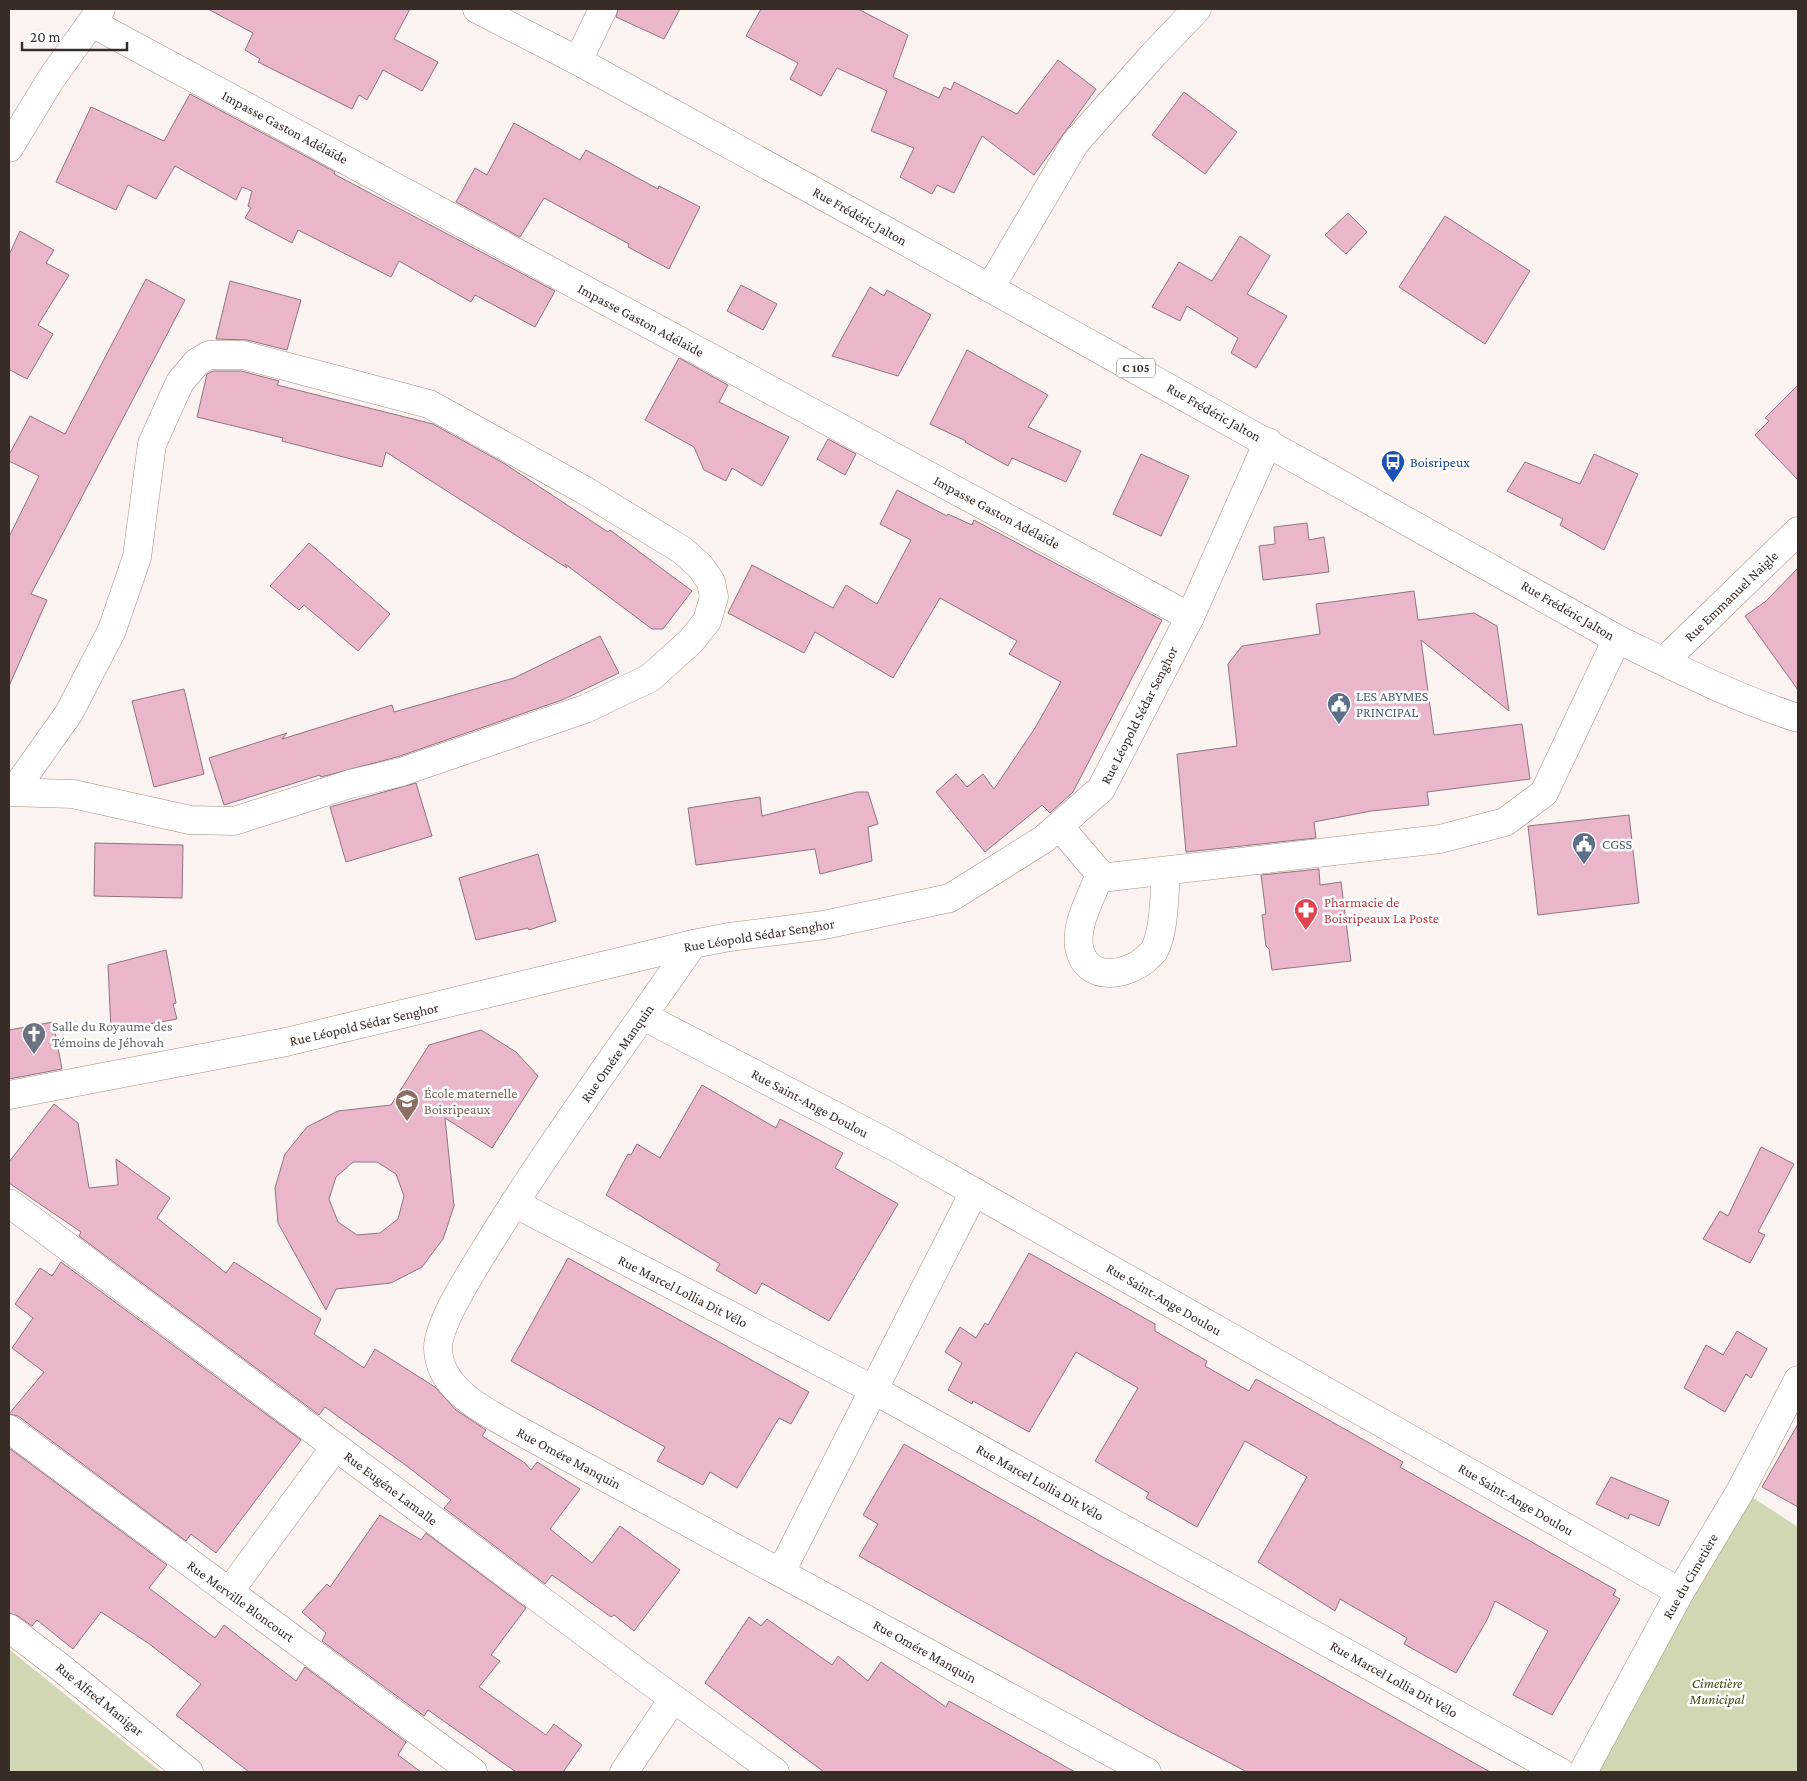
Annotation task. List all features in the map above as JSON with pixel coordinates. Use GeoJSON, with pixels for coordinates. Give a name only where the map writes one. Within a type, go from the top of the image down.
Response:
{"type":"FeatureCollection","features":[{"type":"Feature","properties":{"kind":"street","name":"Rue Frédéric Jalton"},"geometry":{"type":"LineString","coordinates":[[477,9],[578,61],[990,288],[1617,639],[1755,703],[1798,718]]}},
{"type":"Feature","properties":{"kind":"street"},"geometry":{"type":"LineString","coordinates":[[578,61],[603,9]]}},
{"type":"Feature","properties":{"kind":"street"},"geometry":{"type":"LineString","coordinates":[[990,288],[1076,143],[1154,54],[1197,9]]}},
{"type":"Feature","properties":{"kind":"street"},"geometry":{"type":"LineString","coordinates":[[9,148],[51,79],[96,16]]}},
{"type":"Feature","properties":{"kind":"street","name":"Impasse Gaston Adélaïde"},"geometry":{"type":"LineString","coordinates":[[96,16],[1190,617]]}},
{"type":"Feature","properties":{"kind":"street"},"geometry":{"type":"LineString","coordinates":[[209,354],[244,355],[429,404],[584,490],[682,550],[700,566],[711,582],[714,597],[707,621],[691,642],[650,678],[585,709],[401,772],[350,784],[234,821],[190,820],[74,794],[11,792],[69,713],[112,630],[137,557],[152,444],[180,382],[197,362],[209,354]]}},
{"type":"Feature","properties":{"kind":"street","name":"Rue Léopold Sédar Senghor"},"geometry":{"type":"LineString","coordinates":[[9,1095],[286,1042],[694,944],[729,937],[824,925],[950,898],[1044,839],[1101,789],[1190,617],[1268,442]]}},
{"type":"Feature","properties":{"kind":"street","name":"Rue Emmanuel Naigle"},"geometry":{"type":"LineString","coordinates":[[1664,661],[1798,532]]}},
{"type":"Feature","properties":{"kind":"street"},"geometry":{"type":"LineString","coordinates":[[1059,826],[1100,874],[1109,877],[1166,872],[1440,839],[1505,822],[1544,793],[1617,639]]}},
{"type":"Feature","properties":{"kind":"street"},"geometry":{"type":"LineString","coordinates":[[1100,874],[1079,930],[1080,951],[1088,964],[1101,972],[1118,974],[1135,968],[1154,952],[1163,918],[1166,872]]}},
{"type":"Feature","properties":{"kind":"street","name":"Rue Omére Manquin"},"geometry":{"type":"LineString","coordinates":[[694,944],[514,1203],[450,1310],[438,1347],[447,1377],[465,1399],[518,1430],[1147,1772]]}},
{"type":"Feature","properties":{"kind":"street","name":"Rue Saint-Ange Doulou"},"geometry":{"type":"LineString","coordinates":[[643,1016],[895,1148],[1680,1592]]}},
{"type":"Feature","properties":{"kind":"street"},"geometry":{"type":"LineString","coordinates":[[782,1572],[974,1192]]}},
{"type":"Feature","properties":{"kind":"street","name":"Rue Eugéne Lamalle"},"geometry":{"type":"LineString","coordinates":[[9,1203],[673,1699],[775,1772]]}},
{"type":"Feature","properties":{"kind":"street","name":"Rue Marcel Lollia Dit Vélo"},"geometry":{"type":"LineString","coordinates":[[514,1203],[874,1390],[1560,1772]]}},
{"type":"Feature","properties":{"kind":"street","name":"Rue du Cimetière"},"geometry":{"type":"LineString","coordinates":[[1582,1772],[1680,1592],[1740,1490],[1798,1380]]}},
{"type":"Feature","properties":{"kind":"street","name":"Rue Merville Bloncourt"},"geometry":{"type":"LineString","coordinates":[[9,1429],[473,1772]]}},
{"type":"Feature","properties":{"kind":"street"},"geometry":{"type":"LineString","coordinates":[[229,1592],[335,1447]]}},
{"type":"Feature","properties":{"kind":"street","name":"Rue Alfred Manigar"},"geometry":{"type":"LineString","coordinates":[[9,1628],[189,1772]]}},
{"type":"Feature","properties":{"kind":"street"},"geometry":{"type":"LineString","coordinates":[[624,1772],[673,1699]]}},
{"type":"Feature","properties":{"kind":"green space","name":"Cimetière Municipal"},"geometry":{"type":"Polygon","coordinates":[[[1741,1490],[1798,1527],[1798,1772],[1583,1772],[1741,1490]]]}},
{"type":"Feature","properties":{"kind":"green space"},"geometry":{"type":"Polygon","coordinates":[[[10,1650],[161,1772],[9,1772],[10,1650]]]}},
{"type":"Feature","properties":{"kind":"building"},"geometry":{"type":"Polygon","coordinates":[[[208,9],[410,9],[394,39],[438,62],[422,91],[383,70],[367,100],[359,95],[352,109],[258,62],[260,59],[245,50],[253,33],[208,9]]]}},
{"type":"Feature","properties":{"kind":"building"},"geometry":{"type":"Polygon","coordinates":[[[618,9],[680,9],[664,39],[616,17],[618,9]]]}},
{"type":"Feature","properties":{"kind":"building"},"geometry":{"type":"Polygon","coordinates":[[[761,9],[858,9],[908,35],[893,77],[939,98],[944,87],[951,90],[954,82],[1017,114],[1058,60],[1096,89],[1034,175],[982,136],[954,193],[937,185],[932,194],[900,177],[914,148],[871,131],[887,91],[837,68],[821,96],[790,79],[798,63],[746,36],[761,9]]]}},
{"type":"Feature","properties":{"kind":"building"},"geometry":{"type":"Polygon","coordinates":[[[1184,92],[1237,132],[1205,174],[1152,135],[1184,92]]]}},
{"type":"Feature","properties":{"kind":"building"},"geometry":{"type":"Polygon","coordinates":[[[190,94],[335,172],[334,174],[555,291],[535,327],[475,295],[471,302],[399,261],[391,277],[298,230],[292,243],[245,218],[251,208],[248,206],[252,191],[242,187],[236,200],[175,166],[156,199],[128,185],[116,210],[56,182],[91,107],[164,141],[190,94]]]}},
{"type":"Feature","properties":{"kind":"building"},"geometry":{"type":"Polygon","coordinates":[[[514,123],[580,160],[586,150],[658,189],[659,186],[700,207],[669,269],[628,247],[629,244],[544,198],[520,237],[456,202],[475,168],[487,175],[514,123]]]}},
{"type":"Feature","properties":{"kind":"building"},"geometry":{"type":"Polygon","coordinates":[[[1348,213],[1367,232],[1346,254],[1325,235],[1348,213]]]}},
{"type":"Feature","properties":{"kind":"building"},"geometry":{"type":"Polygon","coordinates":[[[1445,216],[1530,271],[1485,344],[1399,287],[1445,216]]]}},
{"type":"Feature","properties":{"kind":"building"},"geometry":{"type":"Polygon","coordinates":[[[20,231],[54,250],[46,263],[69,275],[38,325],[53,334],[27,379],[10,370],[9,373],[9,255],[20,231]]]}},
{"type":"Feature","properties":{"kind":"building"},"geometry":{"type":"Polygon","coordinates":[[[1240,236],[1270,256],[1247,294],[1287,316],[1256,368],[1231,353],[1238,338],[1187,306],[1180,321],[1152,307],[1179,262],[1212,281],[1240,236]]]}},
{"type":"Feature","properties":{"kind":"building"},"geometry":{"type":"Polygon","coordinates":[[[146,279],[185,300],[31,594],[47,600],[9,686],[9,537],[39,476],[9,461],[9,455],[30,416],[65,434],[146,279]]]}},
{"type":"Feature","properties":{"kind":"building"},"geometry":{"type":"Polygon","coordinates":[[[230,281],[301,300],[287,350],[247,340],[216,339],[230,281]]]}},
{"type":"Feature","properties":{"kind":"building"},"geometry":{"type":"Polygon","coordinates":[[[741,285],[777,304],[763,330],[727,311],[741,285]]]}},
{"type":"Feature","properties":{"kind":"building"},"geometry":{"type":"Polygon","coordinates":[[[870,287],[884,296],[887,290],[931,315],[898,376],[832,356],[870,287]]]}},
{"type":"Feature","properties":{"kind":"building"},"geometry":{"type":"Polygon","coordinates":[[[967,350],[1048,395],[1028,427],[1081,451],[1066,482],[1012,458],[1008,466],[966,441],[930,424],[967,350]]]}},
{"type":"Feature","properties":{"kind":"building"},"geometry":{"type":"Polygon","coordinates":[[[679,358],[728,385],[719,402],[789,437],[762,486],[732,468],[726,481],[704,470],[694,447],[645,420],[679,358]]]}},
{"type":"Feature","properties":{"kind":"building"},"geometry":{"type":"Polygon","coordinates":[[[213,371],[241,371],[279,381],[277,385],[433,424],[505,464],[608,532],[610,530],[692,591],[663,629],[652,629],[565,564],[567,568],[386,452],[382,467],[282,441],[283,438],[197,417],[207,374],[213,371]]]}},
{"type":"Feature","properties":{"kind":"building"},"geometry":{"type":"Polygon","coordinates":[[[1798,385],[1798,480],[1755,435],[1769,421],[1765,418],[1798,385]]]}},
{"type":"Feature","properties":{"kind":"building"},"geometry":{"type":"Polygon","coordinates":[[[828,439],[856,454],[845,475],[817,459],[828,439]]]}},
{"type":"Feature","properties":{"kind":"building"},"geometry":{"type":"Polygon","coordinates":[[[1141,454],[1189,476],[1161,536],[1113,514],[1141,454]]]}},
{"type":"Feature","properties":{"kind":"building"},"geometry":{"type":"Polygon","coordinates":[[[1594,454],[1638,474],[1604,550],[1560,525],[1563,519],[1507,491],[1525,462],[1580,484],[1594,454]]]}},
{"type":"Feature","properties":{"kind":"building"},"geometry":{"type":"Polygon","coordinates":[[[897,490],[947,516],[948,514],[972,525],[974,520],[1162,620],[1073,792],[1050,813],[1042,805],[985,852],[936,792],[956,774],[967,787],[983,774],[994,789],[1035,728],[1061,682],[1009,654],[1017,641],[940,598],[893,678],[815,632],[804,653],[728,613],[752,565],[833,608],[846,585],[877,604],[911,540],[880,524],[897,490]]]}},
{"type":"Feature","properties":{"kind":"building"},"geometry":{"type":"Polygon","coordinates":[[[1307,523],[1309,540],[1324,537],[1329,572],[1263,580],[1259,546],[1275,544],[1274,527],[1307,523]]]}},
{"type":"Feature","properties":{"kind":"building"},"geometry":{"type":"Polygon","coordinates":[[[309,543],[390,614],[358,651],[304,605],[299,610],[270,586],[309,543]]]}},
{"type":"Feature","properties":{"kind":"building"},"geometry":{"type":"Polygon","coordinates":[[[1798,568],[1798,690],[1745,616],[1766,601],[1798,568]]]}},
{"type":"Feature","properties":{"kind":"building","name":"LES ABYMES PRINCIPAL"},"geometry":{"type":"Polygon","coordinates":[[[1414,591],[1418,620],[1474,613],[1497,626],[1509,711],[1421,640],[1434,735],[1522,724],[1530,779],[1427,792],[1429,805],[1371,811],[1314,822],[1316,838],[1186,852],[1177,754],[1237,746],[1228,664],[1242,646],[1320,634],[1316,604],[1414,591]]]}},
{"type":"Feature","properties":{"kind":"building"},"geometry":{"type":"Polygon","coordinates":[[[600,636],[619,673],[562,700],[397,757],[321,777],[320,775],[224,805],[209,758],[287,733],[282,739],[392,705],[394,712],[514,678],[600,636]]]}},
{"type":"Feature","properties":{"kind":"building"},"geometry":{"type":"Polygon","coordinates":[[[184,689],[204,774],[154,787],[132,701],[184,689]]]}},
{"type":"Feature","properties":{"kind":"building"},"geometry":{"type":"Polygon","coordinates":[[[416,783],[432,836],[346,862],[330,807],[416,783]]]}},
{"type":"Feature","properties":{"kind":"building"},"geometry":{"type":"Polygon","coordinates":[[[857,792],[868,792],[878,824],[868,827],[872,861],[820,874],[815,849],[696,865],[688,808],[760,797],[762,816],[857,792]]]}},
{"type":"Feature","properties":{"kind":"building","name":"CGSS"},"geometry":{"type":"Polygon","coordinates":[[[1629,815],[1639,903],[1538,915],[1528,826],[1629,815]]]}},
{"type":"Feature","properties":{"kind":"building"},"geometry":{"type":"Polygon","coordinates":[[[95,843],[183,845],[182,898],[94,896],[95,843]]]}},
{"type":"Feature","properties":{"kind":"building"},"geometry":{"type":"Polygon","coordinates":[[[538,854],[556,921],[529,930],[528,928],[476,940],[459,878],[538,854]]]}},
{"type":"Feature","properties":{"kind":"building","name":"Pharmacie de Boisripeaux La Poste"},"geometry":{"type":"Polygon","coordinates":[[[1319,869],[1320,885],[1341,882],[1351,961],[1272,970],[1269,949],[1266,946],[1262,915],[1266,914],[1261,875],[1319,869]]]}},
{"type":"Feature","properties":{"kind":"building"},"geometry":{"type":"Polygon","coordinates":[[[166,950],[176,1003],[173,1004],[177,1019],[111,1031],[108,965],[166,950]]]}},
{"type":"Feature","properties":{"kind":"building","name":"Salle du Royaume des Témoins de Jéhovah"},"geometry":{"type":"Polygon","coordinates":[[[53,1022],[62,1069],[9,1079],[9,1030],[53,1022]]]}},
{"type":"Feature","properties":{"kind":"building"},"geometry":{"type":"Polygon","coordinates":[[[481,1030],[516,1052],[538,1076],[492,1148],[445,1118],[454,1206],[443,1239],[422,1267],[391,1283],[336,1289],[326,1310],[278,1223],[275,1188],[285,1154],[307,1127],[338,1111],[391,1105],[429,1045],[481,1030]],[[353,1162],[336,1177],[329,1199],[338,1222],[357,1235],[380,1233],[398,1219],[404,1196],[396,1174],[377,1162],[353,1162]]]}},
{"type":"Feature","properties":{"kind":"building"},"geometry":{"type":"Polygon","coordinates":[[[702,1085],[776,1128],[780,1119],[843,1153],[835,1168],[898,1204],[829,1321],[762,1283],[756,1294],[716,1270],[720,1264],[606,1195],[628,1154],[631,1155],[637,1144],[660,1158],[702,1085]]]}},
{"type":"Feature","properties":{"kind":"building"},"geometry":{"type":"Polygon","coordinates":[[[54,1104],[78,1123],[89,1188],[118,1185],[116,1159],[170,1198],[157,1218],[226,1273],[234,1262],[321,1319],[314,1334],[364,1368],[375,1349],[435,1387],[456,1410],[486,1430],[482,1436],[525,1463],[531,1470],[537,1462],[580,1489],[550,1529],[592,1563],[620,1526],[680,1570],[634,1631],[614,1615],[611,1617],[552,1575],[545,1584],[444,1508],[451,1500],[404,1464],[325,1407],[319,1415],[79,1236],[81,1232],[9,1183],[9,1162],[54,1104]]]}},
{"type":"Feature","properties":{"kind":"building"},"geometry":{"type":"Polygon","coordinates":[[[1761,1147],[1794,1164],[1758,1232],[1765,1235],[1750,1263],[1703,1239],[1720,1211],[1728,1216],[1761,1147]]]}},
{"type":"Feature","properties":{"kind":"building"},"geometry":{"type":"Polygon","coordinates":[[[1029,1253],[1155,1324],[1155,1331],[1207,1361],[1205,1366],[1249,1391],[1256,1379],[1403,1462],[1400,1467],[1616,1590],[1613,1595],[1620,1599],[1552,1715],[1513,1695],[1548,1631],[1495,1601],[1487,1620],[1456,1673],[1404,1644],[1407,1638],[1340,1599],[1335,1611],[1258,1562],[1307,1477],[1245,1441],[1197,1527],[1146,1498],[1149,1493],[1095,1461],[1138,1388],[1076,1352],[1029,1432],[973,1401],[972,1404],[948,1390],[962,1363],[945,1352],[960,1327],[976,1338],[985,1323],[988,1325],[1029,1253]]]}},
{"type":"Feature","properties":{"kind":"building"},"geometry":{"type":"Polygon","coordinates":[[[568,1258],[809,1392],[791,1424],[779,1418],[737,1488],[710,1472],[703,1485],[657,1461],[665,1447],[511,1361],[568,1258]]]}},
{"type":"Feature","properties":{"kind":"building"},"geometry":{"type":"Polygon","coordinates":[[[61,1262],[301,1440],[216,1553],[191,1534],[186,1541],[18,1416],[9,1414],[44,1372],[12,1348],[33,1318],[15,1304],[40,1268],[52,1276],[61,1262]]]}},
{"type":"Feature","properties":{"kind":"building"},"geometry":{"type":"Polygon","coordinates":[[[1737,1331],[1767,1349],[1751,1378],[1746,1374],[1725,1412],[1684,1388],[1706,1345],[1723,1355],[1737,1331]]]}},
{"type":"Feature","properties":{"kind":"building"},"geometry":{"type":"Polygon","coordinates":[[[1798,1424],[1798,1507],[1762,1487],[1798,1424]]]}},
{"type":"Feature","properties":{"kind":"building"},"geometry":{"type":"Polygon","coordinates":[[[904,1444],[1101,1556],[1230,1625],[1490,1772],[1247,1772],[1165,1729],[859,1556],[878,1524],[863,1515],[904,1444]]]}},
{"type":"Feature","properties":{"kind":"building"},"geometry":{"type":"Polygon","coordinates":[[[9,1448],[167,1565],[149,1588],[215,1638],[224,1625],[296,1681],[305,1667],[406,1742],[398,1755],[421,1772],[249,1772],[176,1715],[201,1684],[148,1643],[101,1612],[73,1649],[37,1620],[32,1626],[18,1616],[9,1613],[9,1448]]]}},
{"type":"Feature","properties":{"kind":"building"},"geometry":{"type":"Polygon","coordinates":[[[1611,1477],[1669,1501],[1659,1526],[1630,1514],[1628,1519],[1596,1504],[1611,1477]]]}},
{"type":"Feature","properties":{"kind":"building"},"geometry":{"type":"Polygon","coordinates":[[[380,1515],[421,1540],[426,1533],[526,1608],[491,1655],[500,1661],[479,1687],[546,1735],[554,1724],[582,1745],[563,1772],[516,1772],[428,1710],[424,1716],[322,1641],[326,1633],[302,1612],[327,1584],[330,1587],[380,1515]]]}},
{"type":"Feature","properties":{"kind":"building"},"geometry":{"type":"Polygon","coordinates":[[[749,1617],[761,1626],[767,1619],[832,1665],[838,1656],[868,1681],[881,1662],[946,1707],[949,1701],[1075,1772],[824,1772],[705,1683],[749,1617]]]}},
{"type":"Feature","properties":{"kind":"place","name":"Boisripeux"},"geometry":{"type":"Point","coordinates":[1393,483]}},
{"type":"Feature","properties":{"kind":"place","name":"LES ABYMES PRINCIPAL"},"geometry":{"type":"Point","coordinates":[1339,725]}},
{"type":"Feature","properties":{"kind":"place","name":"CGSS"},"geometry":{"type":"Point","coordinates":[1584,865]}},
{"type":"Feature","properties":{"kind":"place","name":"Pharmacie de Boisripeaux La Poste"},"geometry":{"type":"Point","coordinates":[1306,931]}},
{"type":"Feature","properties":{"kind":"place","name":"Salle du Royaume des Témoins de Jéhovah"},"geometry":{"type":"Point","coordinates":[34,1055]}},
{"type":"Feature","properties":{"kind":"place","name":"École maternelle Boisripeaux"},"geometry":{"type":"Point","coordinates":[407,1122]}}]}
